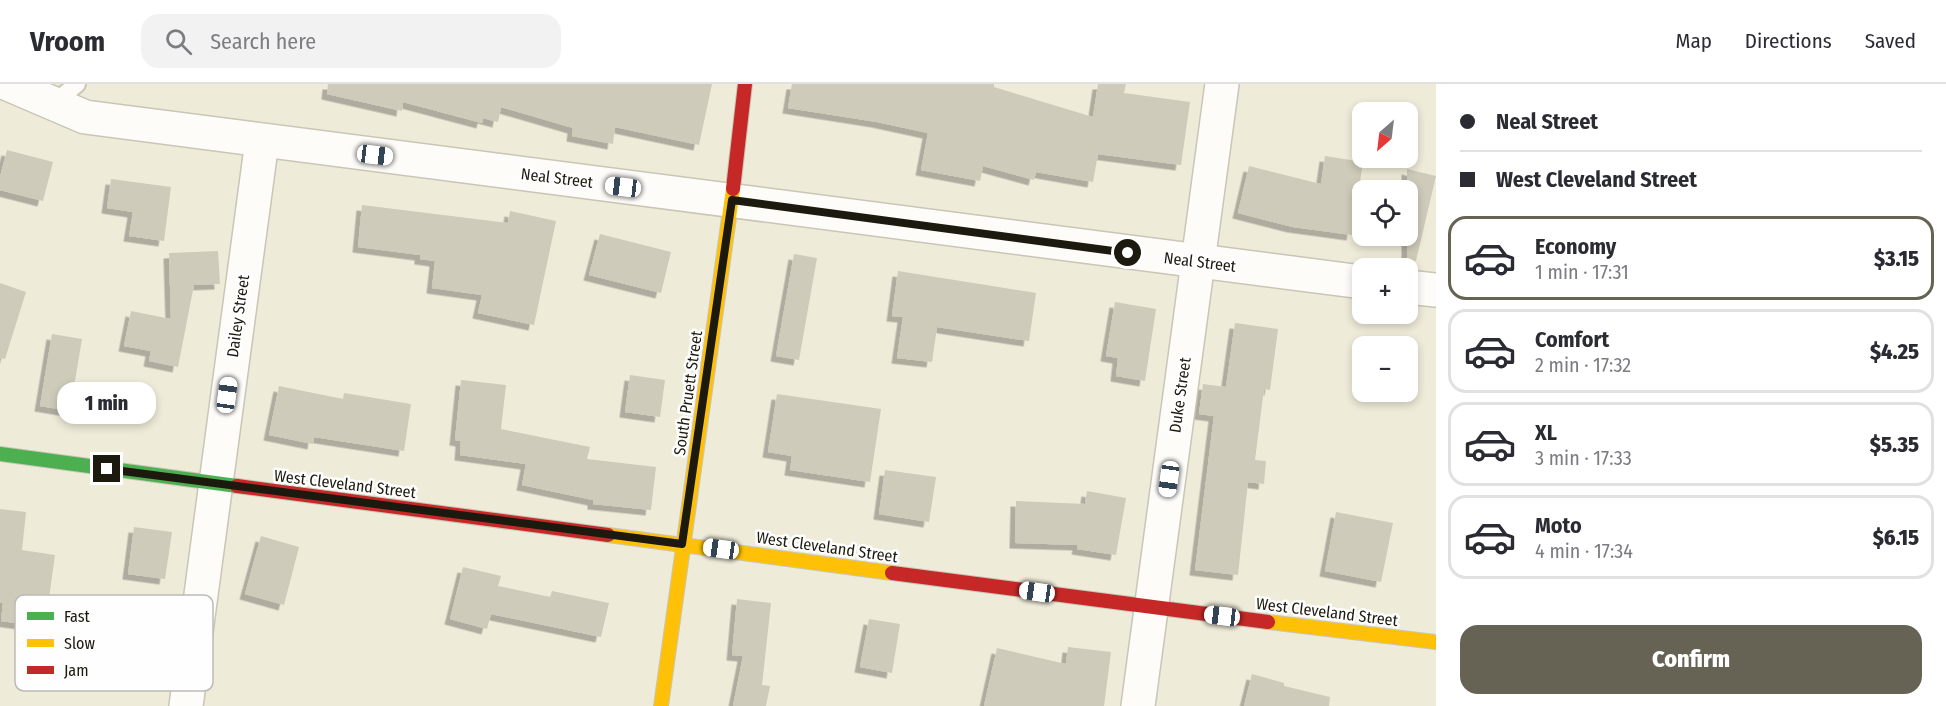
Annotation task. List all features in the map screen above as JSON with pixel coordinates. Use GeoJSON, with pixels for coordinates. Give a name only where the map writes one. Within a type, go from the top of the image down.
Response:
{"type":"FeatureCollection","features":[{"type":"Feature","properties":{"kind":"street","name":"Neal Street"},"geometry":{"type":"LineString","coordinates":[[8,84],[66,93],[85,117],[732,200],[1198,263],[1352,281]]}},
{"type":"Feature","properties":{"kind":"street","name":"South Pruett Street"},"geometry":{"type":"LineString","coordinates":[[661,706],[732,200],[745,84]]}},
{"type":"Feature","properties":{"kind":"street","name":"Duke Street"},"geometry":{"type":"LineString","coordinates":[[1138,706],[1222,84]]}},
{"type":"Feature","properties":{"kind":"street","name":"Dailey Street"},"geometry":{"type":"LineString","coordinates":[[200,595],[262,141]]}},
{"type":"Feature","properties":{"kind":"street"},"geometry":{"type":"LineString","coordinates":[[1418,289],[1436,291]]}},
{"type":"Feature","properties":{"kind":"street","name":"West Cleveland Street"},"geometry":{"type":"LineString","coordinates":[[0,454],[1151,608],[1436,642]]}},
{"type":"Feature","properties":{"kind":"street","name":"Dailey Street"},"geometry":{"type":"LineString","coordinates":[[186,706],[188,691]]}},
{"type":"Feature","properties":{"kind":"building"},"geometry":{"type":"Polygon","coordinates":[[[328,84],[712,84],[699,145],[615,127],[613,144],[572,136],[573,128],[501,107],[498,122],[483,118],[482,123],[403,102],[402,111],[327,94],[328,84]]]}},
{"type":"Feature","properties":{"kind":"building"},"geometry":{"type":"Polygon","coordinates":[[[792,84],[994,84],[994,87],[1093,117],[1098,84],[1126,84],[1124,93],[1190,102],[1181,165],[1098,154],[1093,182],[1036,172],[1034,180],[983,166],[980,181],[921,170],[928,133],[877,122],[788,108],[792,84]]]}},
{"type":"Feature","properties":{"kind":"building"},"geometry":{"type":"Polygon","coordinates":[[[7,150],[53,162],[43,201],[0,190],[0,177],[7,150]]]}},
{"type":"Feature","properties":{"kind":"building"},"geometry":{"type":"Polygon","coordinates":[[[1325,156],[1352,160],[1352,168],[1362,168],[1360,180],[1352,180],[1352,235],[1293,227],[1238,213],[1249,166],[1321,184],[1325,156]]]}},
{"type":"Feature","properties":{"kind":"building"},"geometry":{"type":"Polygon","coordinates":[[[1407,169],[1436,176],[1417,258],[1407,258],[1407,246],[1418,246],[1418,180],[1407,180],[1407,169]]]}},
{"type":"Feature","properties":{"kind":"building"},"geometry":{"type":"Polygon","coordinates":[[[111,179],[171,187],[164,241],[129,236],[133,212],[107,208],[111,179]]]}},
{"type":"Feature","properties":{"kind":"building"},"geometry":{"type":"Polygon","coordinates":[[[362,205],[508,223],[510,211],[556,221],[534,325],[478,313],[482,295],[432,288],[435,261],[420,259],[420,255],[358,247],[362,205]]]}},
{"type":"Feature","properties":{"kind":"building"},"geometry":{"type":"Polygon","coordinates":[[[600,234],[671,252],[661,293],[589,275],[600,234]]]}},
{"type":"Feature","properties":{"kind":"building"},"geometry":{"type":"Polygon","coordinates":[[[218,251],[220,284],[194,285],[178,367],[149,361],[151,351],[124,346],[131,311],[171,319],[169,253],[218,251]]]}},
{"type":"Feature","properties":{"kind":"building"},"geometry":{"type":"Polygon","coordinates":[[[794,254],[817,258],[799,360],[776,356],[794,254]]]}},
{"type":"Feature","properties":{"kind":"building"},"geometry":{"type":"Polygon","coordinates":[[[898,271],[1036,293],[1029,341],[937,327],[932,362],[897,358],[903,317],[892,316],[898,271]]]}},
{"type":"Feature","properties":{"kind":"building"},"geometry":{"type":"Polygon","coordinates":[[[0,283],[26,292],[5,359],[0,358],[0,283]]]}},
{"type":"Feature","properties":{"kind":"building"},"geometry":{"type":"Polygon","coordinates":[[[1115,302],[1156,309],[1145,381],[1116,376],[1118,358],[1106,356],[1115,302]]]}},
{"type":"Feature","properties":{"kind":"building"},"geometry":{"type":"Polygon","coordinates":[[[1235,323],[1278,329],[1270,390],[1264,389],[1255,460],[1266,461],[1264,484],[1248,482],[1238,575],[1195,570],[1214,416],[1199,414],[1203,384],[1226,387],[1235,323]]]}},
{"type":"Feature","properties":{"kind":"building"},"geometry":{"type":"Polygon","coordinates":[[[52,334],[82,339],[70,411],[40,406],[52,334]]]}},
{"type":"Feature","properties":{"kind":"building"},"geometry":{"type":"Polygon","coordinates":[[[630,375],[665,380],[660,417],[625,412],[630,375]]]}},
{"type":"Feature","properties":{"kind":"building"},"geometry":{"type":"Polygon","coordinates":[[[461,380],[506,385],[501,429],[590,447],[587,459],[656,467],[651,510],[593,504],[593,500],[522,485],[526,464],[460,455],[461,441],[455,440],[461,380]]]}},
{"type":"Feature","properties":{"kind":"building"},"geometry":{"type":"Polygon","coordinates":[[[279,386],[343,399],[344,393],[411,404],[404,451],[314,437],[313,444],[269,435],[279,386]]]}},
{"type":"Feature","properties":{"kind":"building"},"geometry":{"type":"Polygon","coordinates":[[[777,394],[881,409],[870,482],[790,470],[792,456],[768,452],[777,394]]]}},
{"type":"Feature","properties":{"kind":"building"},"geometry":{"type":"Polygon","coordinates":[[[885,470],[936,477],[929,522],[879,514],[885,470]]]}},
{"type":"Feature","properties":{"kind":"building"},"geometry":{"type":"Polygon","coordinates":[[[1087,491],[1126,498],[1116,555],[1077,549],[1078,545],[1015,543],[1016,501],[1085,504],[1087,491]]]}},
{"type":"Feature","properties":{"kind":"building"},"geometry":{"type":"Polygon","coordinates":[[[0,509],[26,512],[22,550],[55,555],[49,595],[15,595],[15,623],[1,621],[3,603],[0,603],[0,509]]]}},
{"type":"Feature","properties":{"kind":"building"},"geometry":{"type":"Polygon","coordinates":[[[1336,512],[1393,523],[1381,582],[1325,571],[1336,512]]]}},
{"type":"Feature","properties":{"kind":"building"},"geometry":{"type":"Polygon","coordinates":[[[134,527],[172,532],[165,579],[128,574],[134,527]]]}},
{"type":"Feature","properties":{"kind":"building"},"geometry":{"type":"Polygon","coordinates":[[[261,536],[299,547],[284,605],[245,594],[261,536]]]}},
{"type":"Feature","properties":{"kind":"building"},"geometry":{"type":"Polygon","coordinates":[[[463,567],[501,576],[498,586],[550,597],[552,591],[609,603],[601,637],[491,614],[487,629],[450,619],[463,567]]]}},
{"type":"Feature","properties":{"kind":"building"},"geometry":{"type":"Polygon","coordinates":[[[737,599],[771,603],[762,685],[770,686],[766,706],[733,706],[743,656],[732,655],[737,599]]]}},
{"type":"Feature","properties":{"kind":"building"},"geometry":{"type":"Polygon","coordinates":[[[869,619],[900,624],[892,673],[860,667],[869,619]]]}},
{"type":"Feature","properties":{"kind":"building"},"geometry":{"type":"Polygon","coordinates":[[[1068,647],[1111,652],[1104,706],[984,706],[997,648],[1066,664],[1068,647]]]}},
{"type":"Feature","properties":{"kind":"building"},"geometry":{"type":"Polygon","coordinates":[[[1252,674],[1284,683],[1284,686],[1330,697],[1329,706],[1244,706],[1252,674]]]}},
{"type":"Feature","properties":{"kind":"traffic: fast"},"geometry":{"type":"LineString","coordinates":[[0,454],[237,486]]}},
{"type":"Feature","properties":{"kind":"traffic: slow"},"geometry":{"type":"LineString","coordinates":[[661,706],[733,189]]}},
{"type":"Feature","properties":{"kind":"traffic: slow"},"geometry":{"type":"LineString","coordinates":[[608,535],[892,573]]}},
{"type":"Feature","properties":{"kind":"traffic: slow"},"geometry":{"type":"LineString","coordinates":[[1268,622],[1436,642]]}},
{"type":"Feature","properties":{"kind":"traffic: jam"},"geometry":{"type":"LineString","coordinates":[[733,189],[745,84]]}},
{"type":"Feature","properties":{"kind":"traffic: jam"},"geometry":{"type":"LineString","coordinates":[[237,486],[608,535]]}},
{"type":"Feature","properties":{"kind":"traffic: jam"},"geometry":{"type":"LineString","coordinates":[[892,573],[1268,622]]}},
{"type":"Feature","properties":{"kind":"route"},"geometry":{"type":"LineString","coordinates":[[107,469],[682,544],[709,373],[732,200],[1128,253]]}}]}
